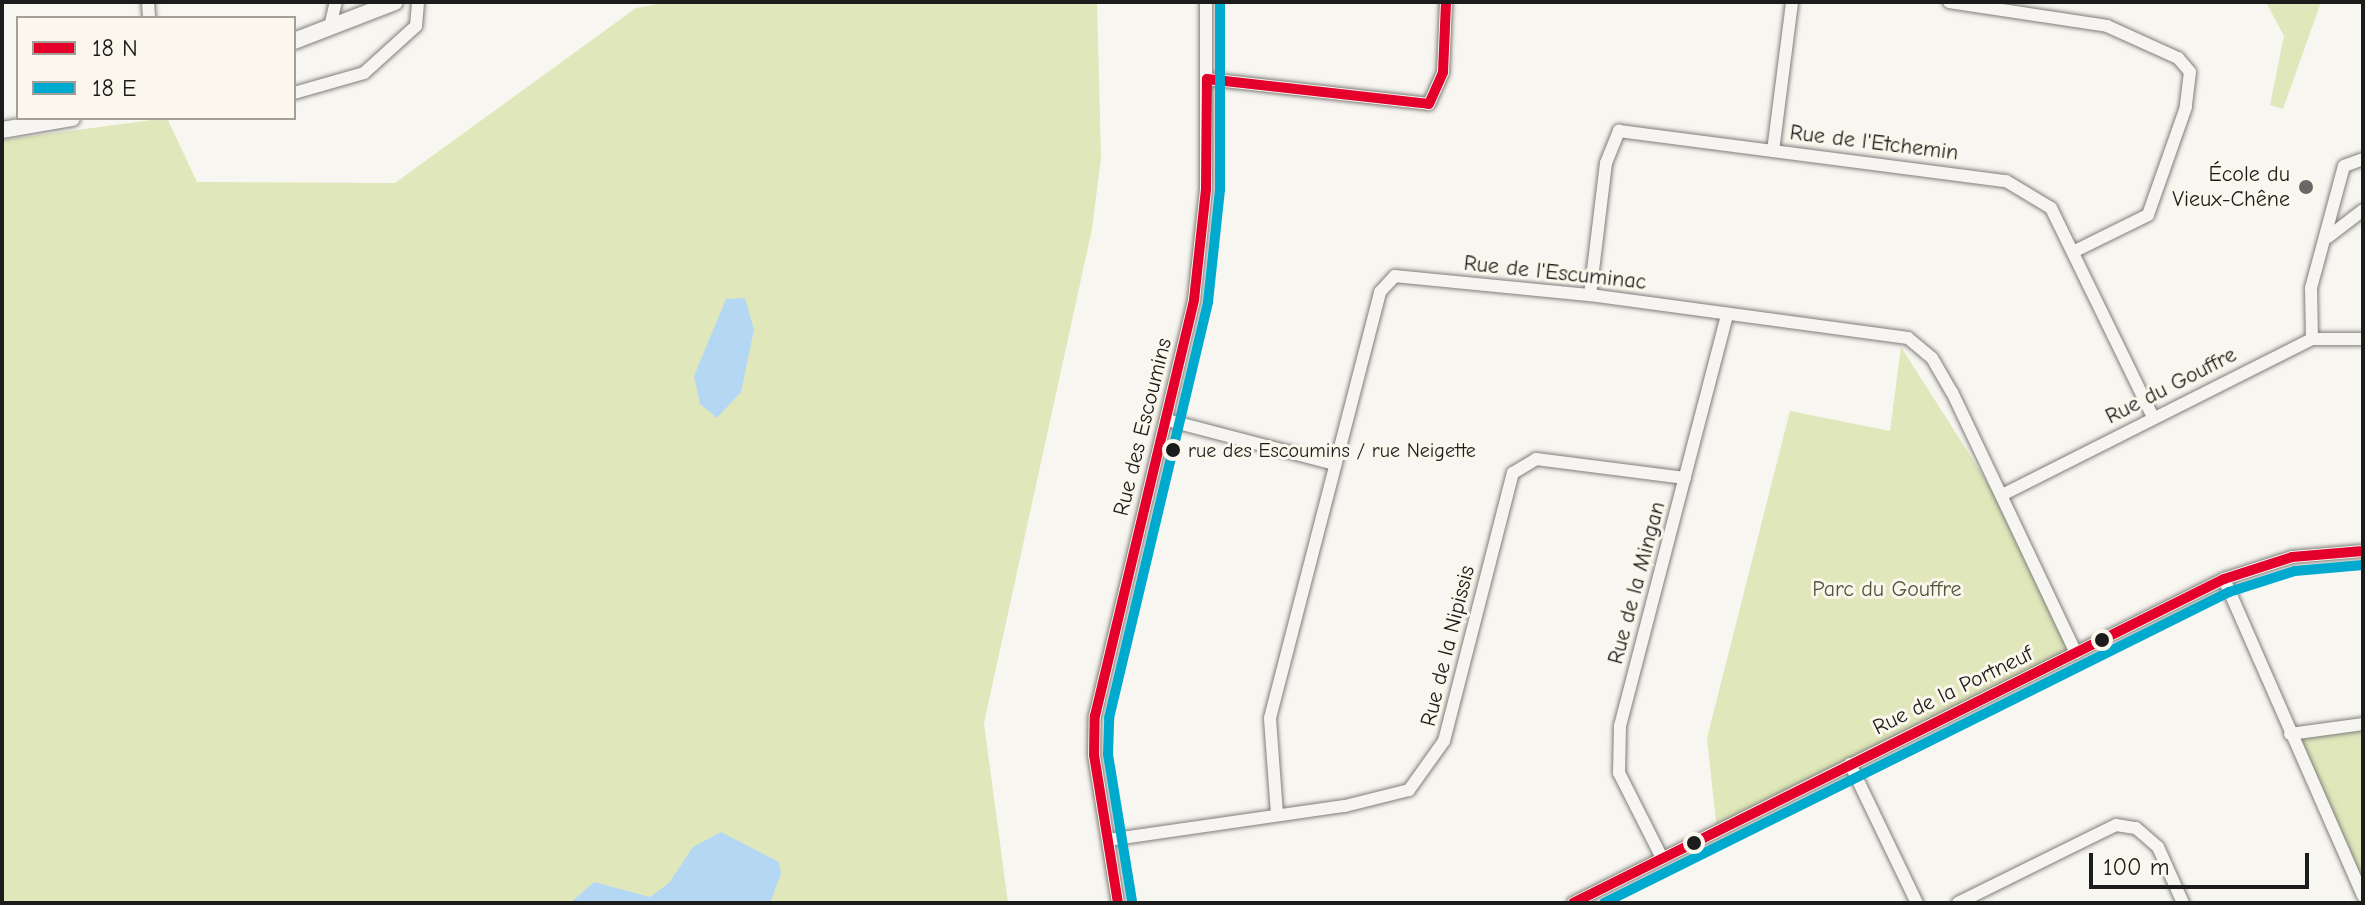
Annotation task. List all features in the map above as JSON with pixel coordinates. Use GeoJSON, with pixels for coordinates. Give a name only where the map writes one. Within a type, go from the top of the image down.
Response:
{"type":"FeatureCollection","features":[{"type":"Feature","properties":{"kind":"street"},"geometry":{"type":"LineString","coordinates":[[330,27],[336,2]]}},
{"type":"Feature","properties":{"kind":"street"},"geometry":{"type":"LineString","coordinates":[[296,40],[395,2]]}},
{"type":"Feature","properties":{"kind":"street"},"geometry":{"type":"LineString","coordinates":[[296,92],[364,73],[416,26],[418,2]]}},
{"type":"Feature","properties":{"kind":"street","name":"Rue des Escoumins"},"geometry":{"type":"LineString","coordinates":[[1118,903],[1094,755],[1100,676],[1167,420],[1194,300],[1206,189],[1206,2]]}},
{"type":"Feature","properties":{"kind":"street"},"geometry":{"type":"LineString","coordinates":[[1207,79],[1429,104],[1443,72],[1446,2]]}},
{"type":"Feature","properties":{"kind":"street"},"geometry":{"type":"LineString","coordinates":[[1773,151],[1792,2]]}},
{"type":"Feature","properties":{"kind":"street"},"geometry":{"type":"LineString","coordinates":[[1949,2],[2107,26],[2178,58],[2190,72],[2186,107],[2148,215],[2073,252]]}},
{"type":"Feature","properties":{"kind":"street"},"geometry":{"type":"LineString","coordinates":[[2,130],[60,120]]}},
{"type":"Feature","properties":{"kind":"street","name":"Rue de l'Etchemin"},"geometry":{"type":"LineString","coordinates":[[1590,295],[1606,163],[1619,131],[2006,181],[2051,208],[2153,417]]}},
{"type":"Feature","properties":{"kind":"street"},"geometry":{"type":"LineString","coordinates":[[2312,339],[2311,288],[2344,166],[2363,159]]}},
{"type":"Feature","properties":{"kind":"street"},"geometry":{"type":"LineString","coordinates":[[2325,239],[2363,210]]}},
{"type":"Feature","properties":{"kind":"street","name":"Rue de l'Escuminac"},"geometry":{"type":"LineString","coordinates":[[1277,814],[1270,718],[1380,292],[1395,276],[1590,295],[1908,338],[1932,358],[2004,494],[2076,653]]}},
{"type":"Feature","properties":{"kind":"street","name":"Rue de la Mingan"},"geometry":{"type":"LineString","coordinates":[[1661,856],[1619,773],[1620,726],[1727,314]]}},
{"type":"Feature","properties":{"kind":"street","name":"Rue du Gouffre"},"geometry":{"type":"LineString","coordinates":[[2004,494],[2312,339],[2363,339]]}},
{"type":"Feature","properties":{"kind":"street"},"geometry":{"type":"LineString","coordinates":[[1167,420],[1335,464]]}},
{"type":"Feature","properties":{"kind":"street","name":"Rue de la Nipissis"},"geometry":{"type":"LineString","coordinates":[[1108,840],[1409,790],[1429,769],[1444,741],[1513,473],[1521,463],[1536,459],[1685,478]]}},
{"type":"Feature","properties":{"kind":"street","name":"Rue de la Portneuf"},"geometry":{"type":"LineString","coordinates":[[1573,903],[1661,856],[2224,579],[2292,557],[2363,551]]}},
{"type":"Feature","properties":{"kind":"street"},"geometry":{"type":"LineString","coordinates":[[2224,579],[2363,896]]}},
{"type":"Feature","properties":{"kind":"street"},"geometry":{"type":"LineString","coordinates":[[2290,734],[2363,724]]}},
{"type":"Feature","properties":{"kind":"street"},"geometry":{"type":"LineString","coordinates":[[1850,764],[1917,903]]}},
{"type":"Feature","properties":{"kind":"street"},"geometry":{"type":"LineString","coordinates":[[1958,903],[2116,825],[2136,828],[2158,847],[2183,903]]}},
{"type":"Feature","properties":{"kind":"green space"},"geometry":{"type":"Polygon","coordinates":[[[669,2],[1097,2],[1101,158],[1092,229],[984,723],[1008,903],[2,903],[2,140],[168,120],[197,182],[395,183],[636,8],[669,2]]]}},
{"type":"Feature","properties":{"kind":"green space"},"geometry":{"type":"Polygon","coordinates":[[[2266,2],[2321,2],[2283,109],[2270,105],[2284,36],[2266,2]]]}},
{"type":"Feature","properties":{"kind":"green space","name":"Parc du Gouffre"},"geometry":{"type":"Polygon","coordinates":[[[1901,347],[1996,496],[2069,650],[1717,831],[1707,738],[1790,411],[1890,431],[1901,347]]]}},
{"type":"Feature","properties":{"kind":"green space"},"geometry":{"type":"Polygon","coordinates":[[[2363,724],[2363,896],[2290,734],[2363,724]]]}},
{"type":"Feature","properties":{"kind":"water"},"geometry":{"type":"Polygon","coordinates":[[[745,298],[754,330],[741,392],[717,418],[700,404],[694,376],[726,299],[745,298]]]}},
{"type":"Feature","properties":{"kind":"water"},"geometry":{"type":"Polygon","coordinates":[[[721,832],[779,862],[781,874],[770,903],[570,903],[594,882],[650,897],[669,883],[693,847],[721,832]]]}},
{"type":"Feature","properties":{"kind":"transit line"},"geometry":{"type":"LineString","coordinates":[[1132,901],[1108,754],[1109,718],[1208,302],[1220,189],[1220,2]]}},
{"type":"Feature","properties":{"kind":"transit line"},"geometry":{"type":"LineString","coordinates":[[1118,903],[1094,755],[1095,716],[1194,300],[1206,189],[1207,79],[1429,104],[1443,72],[1446,2]]}},
{"type":"Feature","properties":{"kind":"transit line"},"geometry":{"type":"LineString","coordinates":[[1573,903],[2224,579],[2292,557],[2363,551]]}},
{"type":"Feature","properties":{"kind":"transit line"},"geometry":{"type":"LineString","coordinates":[[1604,903],[2229,592],[2295,571],[2363,565]]}},
{"type":"Feature","properties":{"kind":"place","name":"École du Vieux-Chêne"},"geometry":{"type":"Point","coordinates":[2306,187]}},
{"type":"Feature","properties":{"kind":"place","name":"rue des Escoumins / rue Neigette"},"geometry":{"type":"Point","coordinates":[1173,450]}}]}
